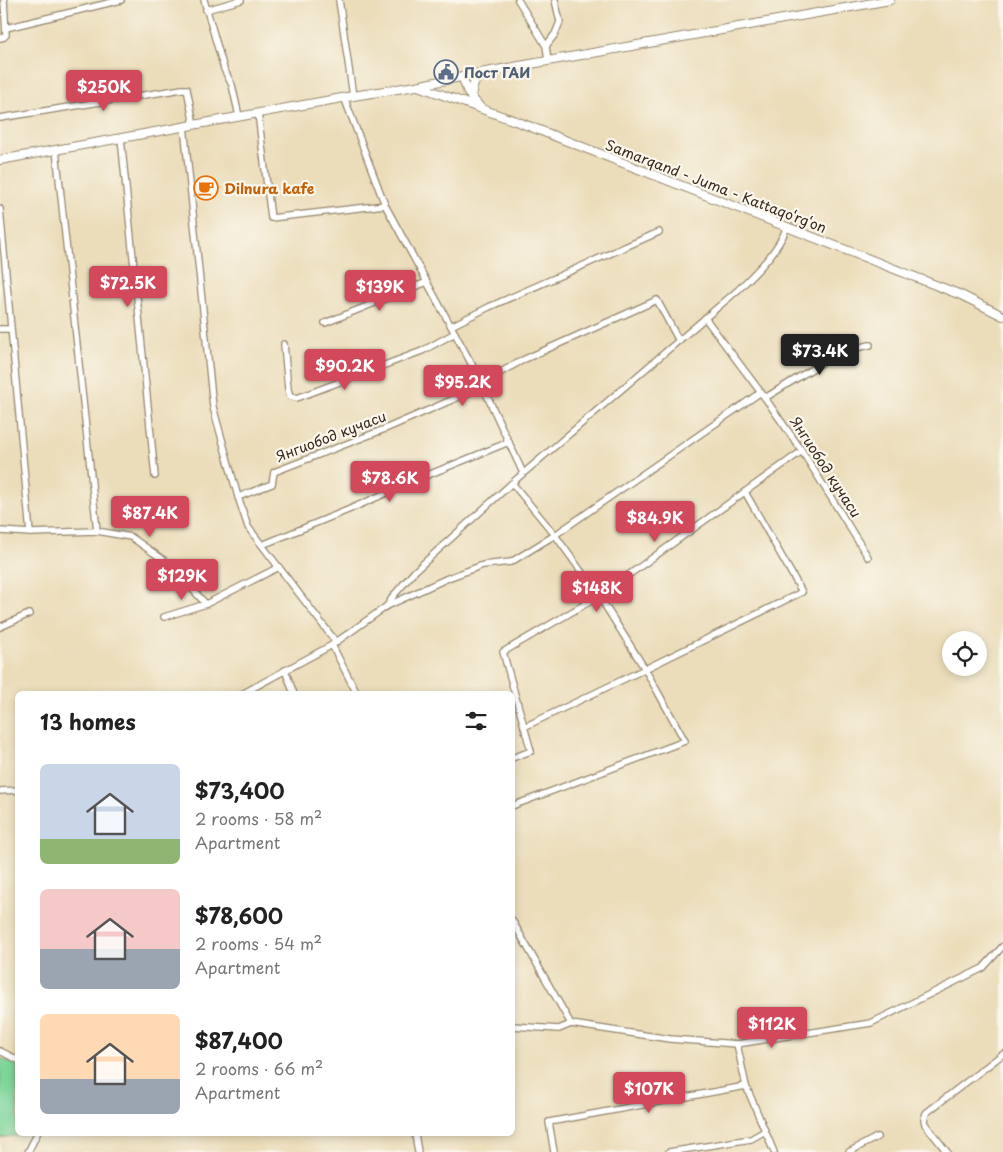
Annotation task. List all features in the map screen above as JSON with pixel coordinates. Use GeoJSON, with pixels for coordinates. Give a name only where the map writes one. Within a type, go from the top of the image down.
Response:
{"type":"FeatureCollection","features":[{"type":"Feature","properties":{"kind":"main road"},"geometry":{"type":"LineString","coordinates":[[0,160],[416,86],[858,3],[890,0]]}},
{"type":"Feature","properties":{"kind":"main road"},"geometry":{"type":"LineString","coordinates":[[471,97],[474,80],[480,73]]}},
{"type":"Feature","properties":{"kind":"main road"},"geometry":{"type":"LineString","coordinates":[[462,76],[465,87],[481,108]]}},
{"type":"Feature","properties":{"kind":"main road","name":"Samarqand - Juma - Kattaqo‘rg‘on"},"geometry":{"type":"LineString","coordinates":[[416,86],[481,108],[961,295],[1003,316]]}},
{"type":"Feature","properties":{"kind":"street"},"geometry":{"type":"LineString","coordinates":[[0,38],[5,36],[6,28],[4,0]]}},
{"type":"Feature","properties":{"kind":"street"},"geometry":{"type":"LineString","coordinates":[[6,28],[121,0]]}},
{"type":"Feature","properties":{"kind":"street"},"geometry":{"type":"LineString","coordinates":[[204,0],[224,69],[232,85],[239,116]]}},
{"type":"Feature","properties":{"kind":"street"},"geometry":{"type":"LineString","coordinates":[[206,10],[241,0]]}},
{"type":"Feature","properties":{"kind":"street"},"geometry":{"type":"LineString","coordinates":[[339,0],[353,96]]}},
{"type":"Feature","properties":{"kind":"street"},"geometry":{"type":"LineString","coordinates":[[518,0],[546,46],[548,61]]}},
{"type":"Feature","properties":{"kind":"street"},"geometry":{"type":"LineString","coordinates":[[546,46],[555,34],[560,22],[555,0]]}},
{"type":"Feature","properties":{"kind":"street"},"geometry":{"type":"LineString","coordinates":[[0,118],[182,88],[187,90],[194,125]]}},
{"type":"Feature","properties":{"kind":"street"},"geometry":{"type":"LineString","coordinates":[[344,98],[350,118],[385,205],[482,384],[524,473]]}},
{"type":"Feature","properties":{"kind":"street"},"geometry":{"type":"LineString","coordinates":[[258,113],[271,218],[385,205]]}},
{"type":"Feature","properties":{"kind":"street"},"geometry":{"type":"LineString","coordinates":[[184,126],[213,407],[238,497],[248,527],[334,643],[356,691]]}},
{"type":"Feature","properties":{"kind":"street"},"geometry":{"type":"LineString","coordinates":[[121,138],[155,476]]}},
{"type":"Feature","properties":{"kind":"street"},"geometry":{"type":"LineString","coordinates":[[56,150],[97,532]]}},
{"type":"Feature","properties":{"kind":"street"},"geometry":{"type":"LineString","coordinates":[[0,208],[30,533]]}},
{"type":"Feature","properties":{"kind":"street"},"geometry":{"type":"LineString","coordinates":[[387,606],[415,571],[512,483],[738,290],[768,260],[782,240],[787,227]]}},
{"type":"Feature","properties":{"kind":"street"},"geometry":{"type":"LineString","coordinates":[[451,326],[489,307],[659,232]]}},
{"type":"Feature","properties":{"kind":"street"},"geometry":{"type":"LineString","coordinates":[[325,323],[427,282]]}},
{"type":"Feature","properties":{"kind":"street","name":"Янгиобод кучаси"},"geometry":{"type":"LineString","coordinates":[[238,497],[272,484],[274,472],[384,429],[477,389],[488,379],[525,359],[657,300],[679,340]]}},
{"type":"Feature","properties":{"kind":"street","name":"Янгиобод кучаси"},"geometry":{"type":"LineString","coordinates":[[705,318],[802,451],[868,557]]}},
{"type":"Feature","properties":{"kind":"street"},"geometry":{"type":"LineString","coordinates":[[0,329],[11,329]]}},
{"type":"Feature","properties":{"kind":"street"},"geometry":{"type":"LineString","coordinates":[[284,344],[288,389],[290,396],[297,398],[422,351],[455,333]]}},
{"type":"Feature","properties":{"kind":"street"},"geometry":{"type":"LineString","coordinates":[[247,691],[334,643],[387,606],[474,568],[483,565],[511,562],[763,395],[840,351],[870,345]]}},
{"type":"Feature","properties":{"kind":"street"},"geometry":{"type":"LineString","coordinates":[[262,545],[509,442]]}},
{"type":"Feature","properties":{"kind":"street"},"geometry":{"type":"LineString","coordinates":[[514,691],[503,652],[599,596],[802,451]]}},
{"type":"Feature","properties":{"kind":"street"},"geometry":{"type":"LineString","coordinates":[[512,483],[555,534],[599,596],[645,669],[684,741],[515,805]]}},
{"type":"Feature","properties":{"kind":"street"},"geometry":{"type":"LineString","coordinates":[[524,727],[802,592],[745,492]]}},
{"type":"Feature","properties":{"kind":"street"},"geometry":{"type":"LineString","coordinates":[[0,531],[30,533],[97,532],[131,537],[168,563],[206,604]]}},
{"type":"Feature","properties":{"kind":"street"},"geometry":{"type":"LineString","coordinates":[[164,617],[206,604],[279,567]]}},
{"type":"Feature","properties":{"kind":"street"},"geometry":{"type":"LineString","coordinates":[[0,626],[29,614]]}},
{"type":"Feature","properties":{"kind":"street"},"geometry":{"type":"LineString","coordinates":[[285,670],[293,691]]}},
{"type":"Feature","properties":{"kind":"street"},"geometry":{"type":"LineString","coordinates":[[515,695],[531,751],[515,757]]}},
{"type":"Feature","properties":{"kind":"street"},"geometry":{"type":"LineString","coordinates":[[0,791],[15,790]]}},
{"type":"Feature","properties":{"kind":"street"},"geometry":{"type":"LineString","coordinates":[[515,925],[572,1024]]}},
{"type":"Feature","properties":{"kind":"street"},"geometry":{"type":"LineString","coordinates":[[515,1026],[559,1029],[572,1024],[670,1038],[738,1044],[871,1023],[983,968],[1003,946]]}},
{"type":"Feature","properties":{"kind":"street"},"geometry":{"type":"LineString","coordinates":[[738,1044],[746,1086],[774,1152]]}},
{"type":"Feature","properties":{"kind":"street"},"geometry":{"type":"LineString","coordinates":[[0,1051],[15,1058]]}},
{"type":"Feature","properties":{"kind":"street"},"geometry":{"type":"LineString","coordinates":[[947,1152],[925,1124],[926,1113],[1003,1054]]}},
{"type":"Feature","properties":{"kind":"street"},"geometry":{"type":"LineString","coordinates":[[554,1152],[549,1122],[746,1086]]}},
{"type":"Feature","properties":{"kind":"street"},"geometry":{"type":"LineString","coordinates":[[669,1152],[751,1139],[765,1131]]}},
{"type":"Feature","properties":{"kind":"street"},"geometry":{"type":"LineString","coordinates":[[28,1152],[36,1136]]}},
{"type":"Feature","properties":{"kind":"street"},"geometry":{"type":"LineString","coordinates":[[414,1136],[418,1152]]}},
{"type":"Feature","properties":{"kind":"street"},"geometry":{"type":"LineString","coordinates":[[849,1152],[877,1137]]}},
{"type":"Feature","properties":{"kind":"green space"},"geometry":{"type":"Polygon","coordinates":[[[0,1058],[15,1064],[15,1136],[0,1138],[0,1058]]]}},
{"type":"Feature","properties":{"kind":"place","name":"Пост ГАИ"},"geometry":{"type":"Point","coordinates":[446,72]}},
{"type":"Feature","properties":{"kind":"place","name":"Dilnura kafe"},"geometry":{"type":"Point","coordinates":[206,188]}}]}
